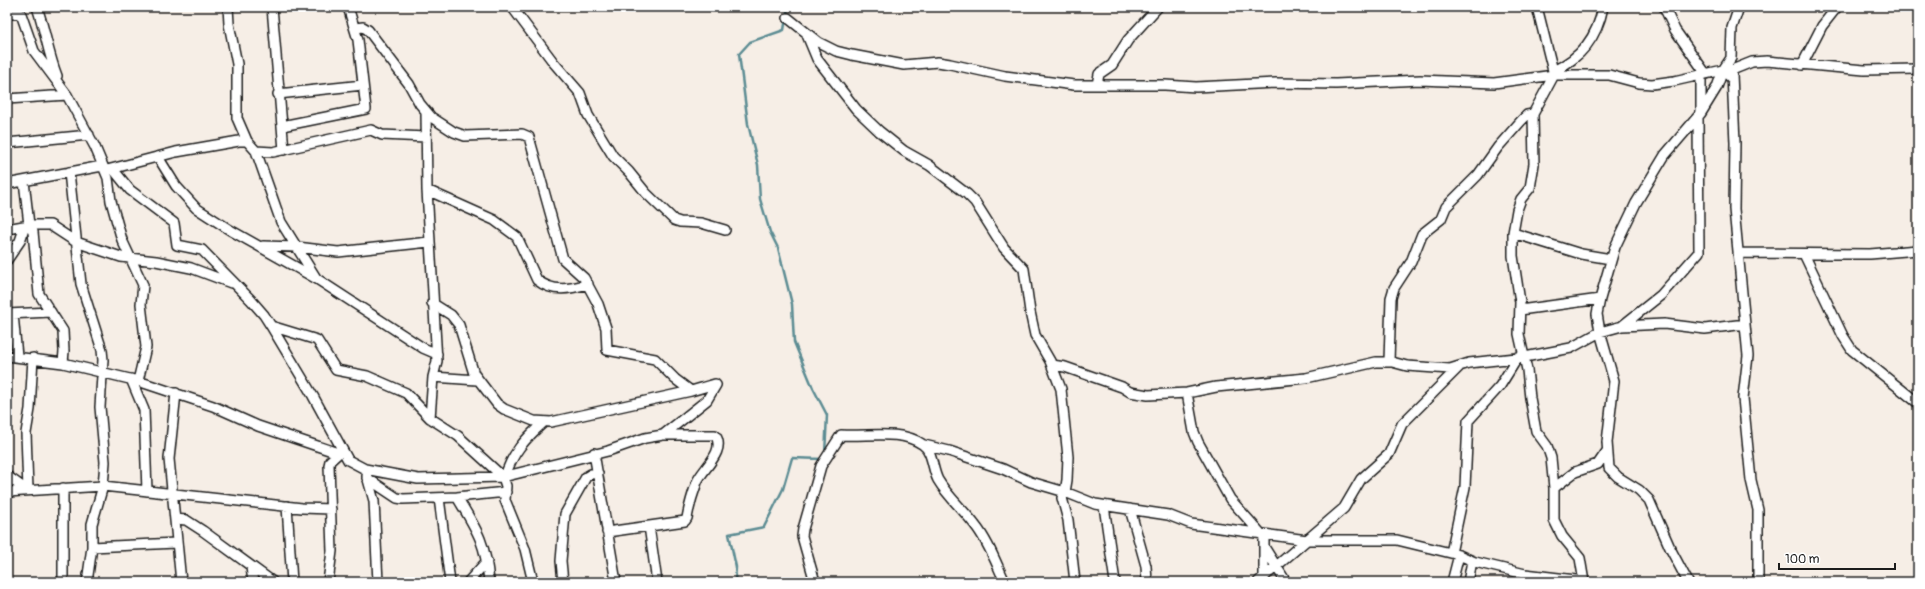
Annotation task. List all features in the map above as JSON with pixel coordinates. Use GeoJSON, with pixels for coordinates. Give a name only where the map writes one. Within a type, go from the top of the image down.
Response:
{"type":"FeatureCollection","features":[{"type":"Feature","properties":{"kind":"street"},"geometry":{"type":"LineString","coordinates":[[37,7],[49,57],[64,91],[107,168],[111,186],[112,201],[124,246],[143,285],[141,304],[146,347],[135,380],[144,410],[147,491]]}},
{"type":"Feature","properties":{"kind":"street"},"geometry":{"type":"LineString","coordinates":[[228,7],[228,20],[237,64],[237,118],[246,141],[256,150],[282,222],[317,279]]}},
{"type":"Feature","properties":{"kind":"street"},"geometry":{"type":"LineString","coordinates":[[272,7],[278,94],[284,150]]}},
{"type":"Feature","properties":{"kind":"street"},"geometry":{"type":"LineString","coordinates":[[282,126],[365,110],[367,107],[356,28],[348,7]]}},
{"type":"Feature","properties":{"kind":"street"},"geometry":{"type":"LineString","coordinates":[[512,7],[554,63],[580,93],[588,115],[613,156],[623,168],[629,172],[646,193],[674,220],[680,222],[701,223],[725,230]]}},
{"type":"Feature","properties":{"kind":"street"},"geometry":{"type":"LineString","coordinates":[[1097,85],[1099,74],[1112,65],[1128,40],[1158,7]]}},
{"type":"Feature","properties":{"kind":"street"},"geometry":{"type":"LineString","coordinates":[[1537,7],[1554,73]]}},
{"type":"Feature","properties":{"kind":"street"},"geometry":{"type":"LineString","coordinates":[[815,582],[803,543],[802,529],[821,466],[840,436],[885,434],[910,439],[924,445],[949,451],[1003,470],[1031,482],[1104,506],[1168,515],[1190,524],[1307,540],[1397,540],[1455,554],[1472,561],[1525,574],[1584,582],[1580,558],[1559,532],[1554,520],[1554,488],[1549,451],[1536,431],[1521,357],[1519,334],[1520,310],[1513,256],[1513,233],[1519,204],[1531,185],[1534,156],[1533,114],[1554,73],[1580,55],[1596,28],[1603,7]]}},
{"type":"Feature","properties":{"kind":"street"},"geometry":{"type":"LineString","coordinates":[[1622,326],[1661,295],[1699,252],[1700,115],[1703,75],[1675,30],[1664,7]]}},
{"type":"Feature","properties":{"kind":"street"},"geometry":{"type":"LineString","coordinates":[[1739,7],[1732,28],[1729,73],[1735,143],[1734,209],[1748,356],[1743,398],[1751,480],[1758,510],[1758,582]]}},
{"type":"Feature","properties":{"kind":"street"},"geometry":{"type":"LineString","coordinates":[[1802,65],[1822,26],[1838,7]]}},
{"type":"Feature","properties":{"kind":"street"},"geometry":{"type":"LineString","coordinates":[[7,14],[21,14],[34,51],[64,91]]}},
{"type":"Feature","properties":{"kind":"street"},"geometry":{"type":"LineString","coordinates":[[788,18],[807,35],[836,51],[904,65],[938,62],[1005,76],[1074,86],[1165,84],[1196,87],[1276,83],[1336,84],[1420,80],[1494,83],[1554,73],[1609,75],[1639,83],[1652,84],[1703,75],[1729,73],[1759,61],[1864,70],[1918,69]]}},
{"type":"Feature","properties":{"kind":"street"},"geometry":{"type":"LineString","coordinates":[[356,28],[363,27],[368,30],[409,84],[426,112],[454,132],[466,136],[522,134],[529,137],[563,259],[584,278],[588,284],[604,319],[607,350],[609,352],[655,359],[675,379],[691,391]]}},
{"type":"Feature","properties":{"kind":"street"},"geometry":{"type":"LineString","coordinates":[[807,35],[818,59],[856,109],[879,131],[904,150],[946,177],[975,202],[1004,248],[1024,270],[1035,335],[1052,365],[1061,390],[1068,457],[1065,492],[1062,498],[1068,520],[1075,582]]}},
{"type":"Feature","properties":{"kind":"street"},"geometry":{"type":"LineString","coordinates":[[1688,582],[1664,536],[1654,508],[1639,490],[1612,473],[1609,468],[1607,450],[1614,382],[1600,332],[1598,314],[1600,299],[1611,259],[1628,221],[1652,175],[1665,155],[1700,115],[1717,87],[1729,73]]}},
{"type":"Feature","properties":{"kind":"street"},"geometry":{"type":"LineString","coordinates":[[278,94],[364,85]]}},
{"type":"Feature","properties":{"kind":"street"},"geometry":{"type":"LineString","coordinates":[[7,99],[64,91]]}},
{"type":"Feature","properties":{"kind":"street"},"geometry":{"type":"LineString","coordinates":[[426,112],[429,242],[432,303],[437,354],[433,377],[430,418]]}},
{"type":"Feature","properties":{"kind":"street"},"geometry":{"type":"LineString","coordinates":[[1389,362],[1392,294],[1411,262],[1420,238],[1426,230],[1441,219],[1444,210],[1451,201],[1475,178],[1498,147],[1521,121],[1527,116],[1533,114]]}},
{"type":"Feature","properties":{"kind":"street"},"geometry":{"type":"LineString","coordinates":[[256,150],[266,152],[284,150],[371,130],[382,135],[426,137]]}},
{"type":"Feature","properties":{"kind":"street"},"geometry":{"type":"LineString","coordinates":[[7,143],[89,135]]}},
{"type":"Feature","properties":{"kind":"street"},"geometry":{"type":"LineString","coordinates":[[7,184],[69,172],[107,168],[239,140],[246,141]]}},
{"type":"Feature","properties":{"kind":"street"},"geometry":{"type":"LineString","coordinates":[[158,157],[176,186],[196,208],[230,230],[317,279],[423,348],[437,354]]}},
{"type":"Feature","properties":{"kind":"street"},"geometry":{"type":"LineString","coordinates":[[107,168],[130,190],[174,223],[178,245],[202,250],[251,300],[272,326],[340,451],[348,460],[365,469],[418,479],[504,477],[594,453],[608,451],[645,438],[662,435],[715,435],[718,442],[710,464],[697,481],[687,518],[685,520],[608,532]]}},
{"type":"Feature","properties":{"kind":"street"},"geometry":{"type":"LineString","coordinates":[[69,172],[81,284],[102,350],[100,414],[106,453],[103,486],[92,524],[92,547],[87,582]]}},
{"type":"Feature","properties":{"kind":"street"},"geometry":{"type":"LineString","coordinates":[[7,260],[20,241],[27,225],[24,180]]}},
{"type":"Feature","properties":{"kind":"street"},"geometry":{"type":"LineString","coordinates":[[427,190],[494,220],[516,237],[524,249],[537,280],[541,283],[551,288],[568,290],[588,284]]}},
{"type":"Feature","properties":{"kind":"street"},"geometry":{"type":"LineString","coordinates":[[7,229],[27,225],[50,225],[76,242],[131,259],[156,260],[191,268],[234,284]]}},
{"type":"Feature","properties":{"kind":"street"},"geometry":{"type":"LineString","coordinates":[[27,225],[32,232],[39,294],[63,331],[63,363]]}},
{"type":"Feature","properties":{"kind":"street"},"geometry":{"type":"LineString","coordinates":[[1513,233],[1581,254],[1611,259]]}},
{"type":"Feature","properties":{"kind":"street"},"geometry":{"type":"LineString","coordinates":[[260,246],[297,247],[338,252],[429,242]]}},
{"type":"Feature","properties":{"kind":"street"},"geometry":{"type":"LineString","coordinates":[[1738,253],[1870,254],[1918,250]]}},
{"type":"Feature","properties":{"kind":"street"},"geometry":{"type":"LineString","coordinates":[[1804,254],[1843,336],[1852,350],[1918,403]]}},
{"type":"Feature","properties":{"kind":"street"},"geometry":{"type":"LineString","coordinates":[[1520,310],[1600,299]]}},
{"type":"Feature","properties":{"kind":"street"},"geometry":{"type":"LineString","coordinates":[[432,303],[451,315],[459,325],[477,380],[497,404],[504,409],[543,423]]}},
{"type":"Feature","properties":{"kind":"street"},"geometry":{"type":"LineString","coordinates":[[17,356],[10,314],[51,312]]}},
{"type":"Feature","properties":{"kind":"street"},"geometry":{"type":"LineString","coordinates":[[1052,365],[1065,367],[1139,394],[1187,393],[1216,387],[1306,378],[1376,362],[1389,362],[1407,366],[1450,369],[1460,365],[1521,357],[1571,348],[1600,332],[1622,326],[1664,324],[1705,329],[1745,324]]}},
{"type":"Feature","properties":{"kind":"street"},"geometry":{"type":"LineString","coordinates":[[272,326],[317,340],[336,370],[367,376],[398,388],[406,393],[430,418],[458,436],[504,477]]}},
{"type":"Feature","properties":{"kind":"street"},"geometry":{"type":"LineString","coordinates":[[7,356],[17,356],[63,363],[135,380],[213,406],[258,426],[340,451]]}},
{"type":"Feature","properties":{"kind":"street"},"geometry":{"type":"LineString","coordinates":[[1452,582],[1466,487],[1468,421],[1500,386],[1521,357]]}},
{"type":"Feature","properties":{"kind":"street"},"geometry":{"type":"LineString","coordinates":[[28,489],[26,434],[30,409],[32,358]]}},
{"type":"Feature","properties":{"kind":"street"},"geometry":{"type":"LineString","coordinates":[[1262,580],[1344,508],[1361,479],[1389,454],[1402,424],[1460,365]]}},
{"type":"Feature","properties":{"kind":"street"},"geometry":{"type":"LineString","coordinates":[[433,377],[477,380]]}},
{"type":"Feature","properties":{"kind":"street"},"geometry":{"type":"LineString","coordinates":[[533,582],[525,549],[505,500],[506,486],[504,477],[513,456],[524,440],[543,423],[691,391],[713,383],[716,385],[707,400],[662,435]]}},
{"type":"Feature","properties":{"kind":"street"},"geometry":{"type":"LineString","coordinates":[[176,393],[169,459],[181,582]]}},
{"type":"Feature","properties":{"kind":"street"},"geometry":{"type":"LineString","coordinates":[[1187,393],[1194,432],[1198,442],[1230,499],[1265,538],[1262,580]]}},
{"type":"Feature","properties":{"kind":"street"},"geometry":{"type":"LineString","coordinates":[[924,445],[929,453],[937,478],[952,499],[976,525],[1005,582]]}},
{"type":"Feature","properties":{"kind":"street"},"geometry":{"type":"LineString","coordinates":[[1554,488],[1575,472],[1598,464],[1607,450]]}},
{"type":"Feature","properties":{"kind":"street"},"geometry":{"type":"LineString","coordinates":[[328,582],[332,551],[329,465],[340,451]]}},
{"type":"Feature","properties":{"kind":"street"},"geometry":{"type":"LineString","coordinates":[[594,453],[616,582]]}},
{"type":"Feature","properties":{"kind":"street"},"geometry":{"type":"LineString","coordinates":[[365,469],[375,512],[378,581]]}},
{"type":"Feature","properties":{"kind":"street"},"geometry":{"type":"LineString","coordinates":[[563,582],[561,561],[565,514],[586,477],[591,474],[598,473]]}},
{"type":"Feature","properties":{"kind":"street"},"geometry":{"type":"LineString","coordinates":[[7,476],[28,489]]}},
{"type":"Feature","properties":{"kind":"street"},"geometry":{"type":"LineString","coordinates":[[367,478],[397,498],[457,498],[506,492]]}},
{"type":"Feature","properties":{"kind":"street"},"geometry":{"type":"LineString","coordinates":[[7,492],[28,489],[103,486],[287,506],[331,509]]}},
{"type":"Feature","properties":{"kind":"street"},"geometry":{"type":"LineString","coordinates":[[63,488],[63,582]]}},
{"type":"Feature","properties":{"kind":"street"},"geometry":{"type":"LineString","coordinates":[[439,498],[450,582]]}},
{"type":"Feature","properties":{"kind":"street"},"geometry":{"type":"LineString","coordinates":[[457,498],[477,530],[484,546],[489,582]]}},
{"type":"Feature","properties":{"kind":"street"},"geometry":{"type":"LineString","coordinates":[[287,506],[292,582]]}},
{"type":"Feature","properties":{"kind":"street"},"geometry":{"type":"LineString","coordinates":[[1104,506],[1115,582]]}},
{"type":"Feature","properties":{"kind":"street"},"geometry":{"type":"LineString","coordinates":[[1130,509],[1146,566],[1148,582]]}},
{"type":"Feature","properties":{"kind":"street"},"geometry":{"type":"LineString","coordinates":[[175,519],[186,520],[273,582]]}},
{"type":"Feature","properties":{"kind":"street"},"geometry":{"type":"LineString","coordinates":[[649,526],[657,582]]}},
{"type":"Feature","properties":{"kind":"street"},"geometry":{"type":"LineString","coordinates":[[92,547],[176,543]]}},
{"type":"Feature","properties":{"kind":"street"},"geometry":{"type":"LineString","coordinates":[[1264,547],[1286,582]]}},
{"type":"Feature","properties":{"kind":"street"},"geometry":{"type":"LineString","coordinates":[[468,582],[487,561]]}},
{"type":"Feature","properties":{"kind":"street"},"geometry":{"type":"LineString","coordinates":[[1468,582],[1472,561]]}},
{"type":"Feature","properties":{"kind":"street"},"geometry":{"type":"LineString","coordinates":[[251,567],[253,582]]}},
{"type":"Feature","properties":{"kind":"waterway"},"geometry":{"type":"LineString","coordinates":[[788,7],[784,30],[750,42],[739,54],[748,124],[758,165],[760,199],[770,232],[778,248],[792,304],[794,342],[813,388],[827,415],[825,454]]}},
{"type":"Feature","properties":{"kind":"waterway"},"geometry":{"type":"LineString","coordinates":[[735,582],[736,567],[729,534],[764,527],[783,489],[792,458],[822,459]]}}]}
